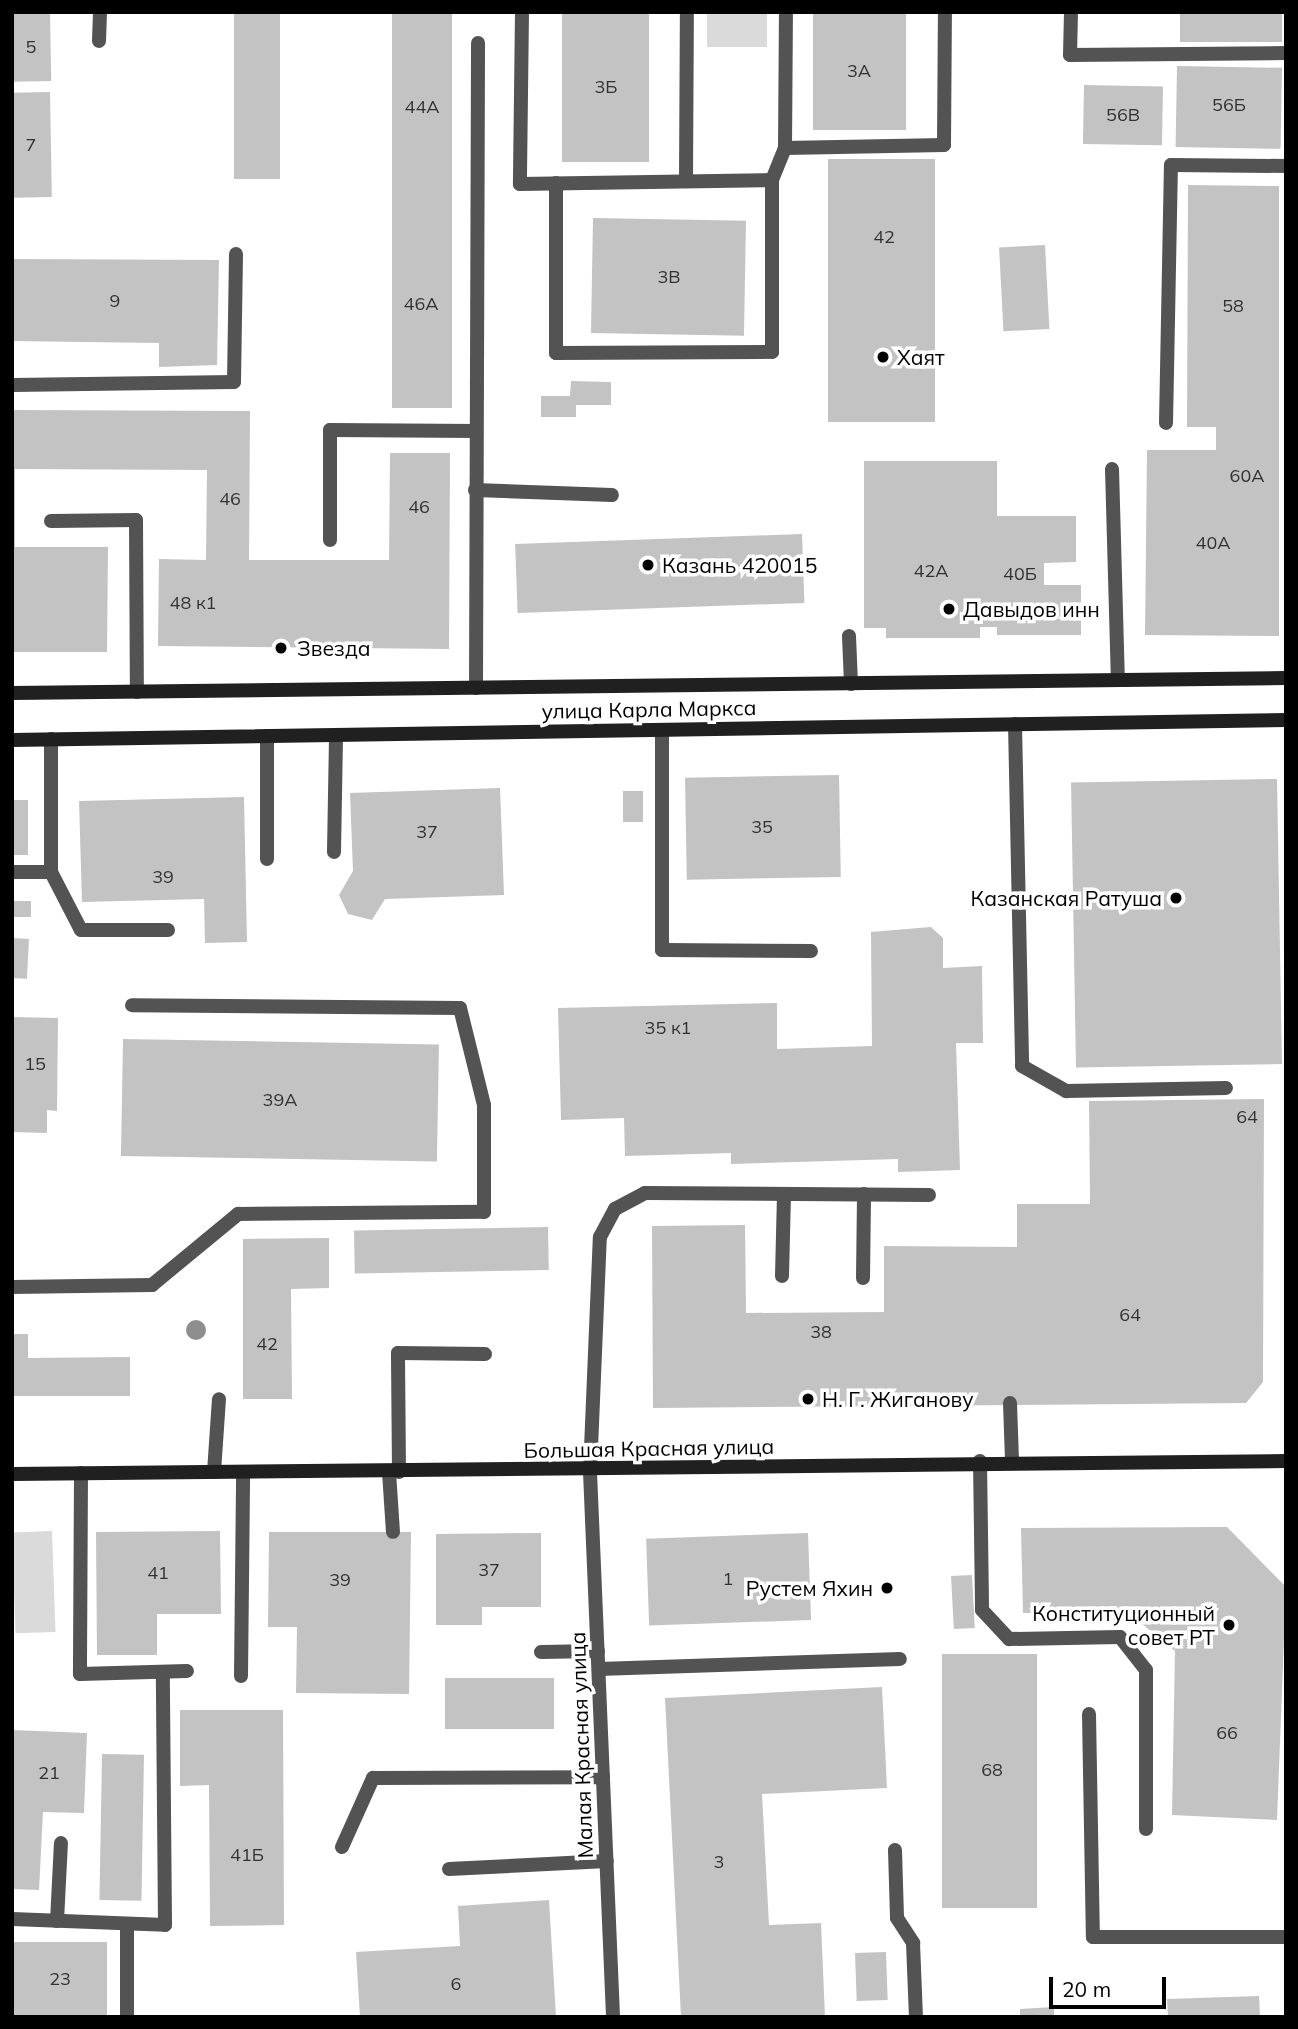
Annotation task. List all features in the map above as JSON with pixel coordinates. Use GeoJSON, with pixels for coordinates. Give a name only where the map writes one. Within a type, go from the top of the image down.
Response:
{"type":"FeatureCollection","features":[{"type":"Feature","properties":{"kind":"main road","name":"улица Карла Маркса"},"geometry":{"type":"LineString","coordinates":[[12,693],[1286,678]]}},
{"type":"Feature","properties":{"kind":"main road","name":"улица Карла Маркса"},"geometry":{"type":"LineString","coordinates":[[12,740],[1286,720]]}},
{"type":"Feature","properties":{"kind":"main road","name":"Большая Красная улица"},"geometry":{"type":"LineString","coordinates":[[12,1474],[590,1472],[980,1461],[1286,1461]]}},
{"type":"Feature","properties":{"kind":"street"},"geometry":{"type":"LineString","coordinates":[[99,41],[100,12]]}},
{"type":"Feature","properties":{"kind":"street"},"geometry":{"type":"LineString","coordinates":[[522,12],[520,184],[772,180]]}},
{"type":"Feature","properties":{"kind":"street"},"geometry":{"type":"LineString","coordinates":[[686,181],[687,12]]}},
{"type":"Feature","properties":{"kind":"street"},"geometry":{"type":"LineString","coordinates":[[556,183],[556,353],[772,352],[772,180],[785,148],[786,12]]}},
{"type":"Feature","properties":{"kind":"street"},"geometry":{"type":"LineString","coordinates":[[785,148],[944,145],[945,12]]}},
{"type":"Feature","properties":{"kind":"street"},"geometry":{"type":"LineString","coordinates":[[1071,12],[1070,55],[1286,53]]}},
{"type":"Feature","properties":{"kind":"street"},"geometry":{"type":"LineString","coordinates":[[476,688],[478,43]]}},
{"type":"Feature","properties":{"kind":"street"},"geometry":{"type":"LineString","coordinates":[[1166,423],[1171,165],[1286,166]]}},
{"type":"Feature","properties":{"kind":"street"},"geometry":{"type":"LineString","coordinates":[[12,385],[234,382],[236,254]]}},
{"type":"Feature","properties":{"kind":"street"},"geometry":{"type":"LineString","coordinates":[[330,540],[330,430],[476,431]]}},
{"type":"Feature","properties":{"kind":"street"},"geometry":{"type":"LineString","coordinates":[[1112,469],[1118,680]]}},
{"type":"Feature","properties":{"kind":"street"},"geometry":{"type":"LineString","coordinates":[[475,490],[612,495]]}},
{"type":"Feature","properties":{"kind":"street"},"geometry":{"type":"LineString","coordinates":[[51,521],[136,520],[137,692]]}},
{"type":"Feature","properties":{"kind":"street"},"geometry":{"type":"LineString","coordinates":[[849,636],[852,684]]}},
{"type":"Feature","properties":{"kind":"street"},"geometry":{"type":"LineString","coordinates":[[1015,724],[1022,1066],[1066,1091],[1226,1088]]}},
{"type":"Feature","properties":{"kind":"street"},"geometry":{"type":"LineString","coordinates":[[662,730],[662,950],[811,951]]}},
{"type":"Feature","properties":{"kind":"street"},"geometry":{"type":"LineString","coordinates":[[334,852],[336,735]]}},
{"type":"Feature","properties":{"kind":"street"},"geometry":{"type":"LineString","coordinates":[[267,736],[267,859]]}},
{"type":"Feature","properties":{"kind":"street"},"geometry":{"type":"LineString","coordinates":[[51,739],[51,872],[81,930],[168,930]]}},
{"type":"Feature","properties":{"kind":"street"},"geometry":{"type":"LineString","coordinates":[[12,872],[51,872]]}},
{"type":"Feature","properties":{"kind":"street"},"geometry":{"type":"LineString","coordinates":[[12,1287],[152,1285],[238,1214],[484,1212],[484,1105],[460,1008],[132,1005]]}},
{"type":"Feature","properties":{"kind":"street","name":"Малая Красная улица"},"geometry":{"type":"LineString","coordinates":[[613,2017],[590,1472],[600,1237],[615,1209],[645,1193],[929,1195]]}},
{"type":"Feature","properties":{"kind":"street"},"geometry":{"type":"LineString","coordinates":[[782,1276],[783,1194]]}},
{"type":"Feature","properties":{"kind":"street"},"geometry":{"type":"LineString","coordinates":[[863,1278],[864,1194]]}},
{"type":"Feature","properties":{"kind":"street"},"geometry":{"type":"LineString","coordinates":[[393,1532],[398,1353],[485,1354]]}},
{"type":"Feature","properties":{"kind":"street"},"geometry":{"type":"LineString","coordinates":[[214,1472],[219,1399]]}},
{"type":"Feature","properties":{"kind":"street"},"geometry":{"type":"LineString","coordinates":[[1010,1403],[1012,1461]]}},
{"type":"Feature","properties":{"kind":"street"},"geometry":{"type":"LineString","coordinates":[[980,1461],[982,1610],[1009,1639],[1120,1637],[1146,1670],[1146,1829]]}},
{"type":"Feature","properties":{"kind":"street"},"geometry":{"type":"LineString","coordinates":[[241,1676],[243,1473]]}},
{"type":"Feature","properties":{"kind":"street"},"geometry":{"type":"LineString","coordinates":[[80,1474],[80,1674],[187,1671]]}},
{"type":"Feature","properties":{"kind":"street"},"geometry":{"type":"LineString","coordinates":[[541,1652],[598,1651]]}},
{"type":"Feature","properties":{"kind":"street"},"geometry":{"type":"LineString","coordinates":[[599,1669],[900,1659]]}},
{"type":"Feature","properties":{"kind":"street"},"geometry":{"type":"LineString","coordinates":[[12,1919],[165,1926],[163,1672]]}},
{"type":"Feature","properties":{"kind":"street"},"geometry":{"type":"LineString","coordinates":[[1089,1714],[1093,1937],[1286,1937]]}},
{"type":"Feature","properties":{"kind":"street"},"geometry":{"type":"LineString","coordinates":[[342,1847],[373,1778],[603,1777]]}},
{"type":"Feature","properties":{"kind":"street"},"geometry":{"type":"LineString","coordinates":[[57,1922],[61,1843]]}},
{"type":"Feature","properties":{"kind":"street"},"geometry":{"type":"LineString","coordinates":[[895,1850],[897,1918],[913,1943],[916,2017]]}},
{"type":"Feature","properties":{"kind":"street"},"geometry":{"type":"LineString","coordinates":[[449,1869],[607,1861]]}},
{"type":"Feature","properties":{"kind":"street"},"geometry":{"type":"LineString","coordinates":[[127,1925],[127,2017]]}},
{"type":"Feature","properties":{"kind":"shaded area"},"geometry":{"type":"Polygon","coordinates":[[[707,12],[767,12],[767,47],[707,47],[707,12]]]}},
{"type":"Feature","properties":{"kind":"shaded area"},"geometry":{"type":"Polygon","coordinates":[[[52,1531],[56,1632],[16,1633],[12,1532],[52,1531]]]}},
{"type":"Feature","properties":{"kind":"building"},"geometry":{"type":"Polygon","coordinates":[[[50,12],[51,81],[13,82],[12,13],[50,12]]]}},
{"type":"Feature","properties":{"kind":"building"},"geometry":{"type":"Polygon","coordinates":[[[234,12],[280,12],[280,179],[234,179],[234,12]]]}},
{"type":"Feature","properties":{"kind":"building"},"geometry":{"type":"Polygon","coordinates":[[[392,12],[452,12],[452,408],[392,408],[392,12]]]}},
{"type":"Feature","properties":{"kind":"building"},"geometry":{"type":"Polygon","coordinates":[[[562,12],[649,12],[649,162],[562,162],[562,12]]]}},
{"type":"Feature","properties":{"kind":"building"},"geometry":{"type":"Polygon","coordinates":[[[813,12],[906,12],[906,130],[813,130],[813,12]]]}},
{"type":"Feature","properties":{"kind":"building"},"geometry":{"type":"Polygon","coordinates":[[[1180,12],[1282,12],[1282,42],[1180,42],[1180,12]]]}},
{"type":"Feature","properties":{"kind":"building"},"geometry":{"type":"Polygon","coordinates":[[[1177,66],[1282,68],[1281,149],[1176,147],[1177,66]]]}},
{"type":"Feature","properties":{"kind":"building"},"geometry":{"type":"Polygon","coordinates":[[[1084,85],[1163,86],[1162,145],[1083,144],[1084,85]]]}},
{"type":"Feature","properties":{"kind":"building"},"geometry":{"type":"Polygon","coordinates":[[[50,92],[52,197],[14,198],[12,93],[50,92]]]}},
{"type":"Feature","properties":{"kind":"building"},"geometry":{"type":"Polygon","coordinates":[[[828,159],[935,159],[935,422],[828,422],[828,159]]]}},
{"type":"Feature","properties":{"kind":"building"},"geometry":{"type":"Polygon","coordinates":[[[1188,185],[1279,186],[1279,636],[1145,635],[1147,450],[1216,450],[1216,427],[1187,427],[1188,185]]]}},
{"type":"Feature","properties":{"kind":"building"},"geometry":{"type":"Polygon","coordinates":[[[593,218],[746,221],[744,336],[591,333],[593,218]]]}},
{"type":"Feature","properties":{"kind":"building"},"geometry":{"type":"Polygon","coordinates":[[[1045,245],[1049,329],[1003,331],[999,247],[1045,245]]]}},
{"type":"Feature","properties":{"kind":"building"},"geometry":{"type":"Polygon","coordinates":[[[12,259],[219,260],[217,365],[159,367],[159,343],[12,341],[12,259]]]}},
{"type":"Feature","properties":{"kind":"building"},"geometry":{"type":"Polygon","coordinates":[[[571,381],[611,382],[611,405],[576,405],[576,417],[541,417],[541,396],[570,396],[571,381]]]}},
{"type":"Feature","properties":{"kind":"building"},"geometry":{"type":"Polygon","coordinates":[[[12,410],[250,411],[249,560],[389,560],[390,453],[450,453],[449,649],[158,646],[159,559],[206,560],[207,470],[15,469],[15,547],[108,547],[107,652],[12,652],[12,410]]]}},
{"type":"Feature","properties":{"kind":"building"},"geometry":{"type":"Polygon","coordinates":[[[864,461],[997,461],[997,516],[1076,516],[1076,562],[1044,563],[1044,585],[1081,585],[1081,635],[997,635],[997,627],[980,627],[980,638],[886,638],[886,628],[864,628],[864,461]]]}},
{"type":"Feature","properties":{"kind":"building"},"geometry":{"type":"Polygon","coordinates":[[[802,534],[804,603],[518,613],[515,544],[802,534]]]}},
{"type":"Feature","properties":{"kind":"building"},"geometry":{"type":"Polygon","coordinates":[[[839,775],[841,877],[687,880],[685,778],[839,775]]]}},
{"type":"Feature","properties":{"kind":"building","name":"Казанская Ратуша"},"geometry":{"type":"Polygon","coordinates":[[[1277,779],[1282,1064],[1076,1068],[1071,783],[1277,779]]]}},
{"type":"Feature","properties":{"kind":"building"},"geometry":{"type":"Polygon","coordinates":[[[500,788],[504,895],[385,899],[372,920],[348,914],[339,895],[353,871],[350,793],[500,788]]]}},
{"type":"Feature","properties":{"kind":"building"},"geometry":{"type":"Polygon","coordinates":[[[623,791],[643,791],[643,822],[623,822],[623,791]]]}},
{"type":"Feature","properties":{"kind":"building"},"geometry":{"type":"Polygon","coordinates":[[[244,797],[247,942],[205,943],[204,899],[82,902],[79,801],[244,797]]]}},
{"type":"Feature","properties":{"kind":"building"},"geometry":{"type":"Polygon","coordinates":[[[12,800],[28,800],[28,855],[12,855],[12,800]]]}},
{"type":"Feature","properties":{"kind":"building"},"geometry":{"type":"Polygon","coordinates":[[[12,901],[31,901],[31,917],[12,917],[12,901]]]}},
{"type":"Feature","properties":{"kind":"building"},"geometry":{"type":"Polygon","coordinates":[[[931,927],[943,938],[943,968],[982,966],[983,1043],[956,1043],[960,1170],[898,1172],[898,1159],[731,1164],[731,1153],[625,1156],[624,1118],[561,1120],[558,1008],[777,1003],[777,1049],[872,1046],[871,932],[931,927]]]}},
{"type":"Feature","properties":{"kind":"building"},"geometry":{"type":"Polygon","coordinates":[[[12,938],[29,939],[27,979],[12,978],[12,938]]]}},
{"type":"Feature","properties":{"kind":"building"},"geometry":{"type":"Polygon","coordinates":[[[12,1017],[58,1018],[57,1111],[47,1110],[47,1133],[12,1132],[12,1017]]]}},
{"type":"Feature","properties":{"kind":"building"},"geometry":{"type":"Polygon","coordinates":[[[123,1039],[439,1045],[437,1161],[121,1156],[123,1039]]]}},
{"type":"Feature","properties":{"kind":"building"},"geometry":{"type":"Polygon","coordinates":[[[1264,1099],[1263,1382],[1246,1403],[653,1408],[652,1226],[745,1225],[746,1313],[884,1312],[884,1246],[1017,1247],[1017,1204],[1090,1204],[1089,1101],[1264,1099]]]}},
{"type":"Feature","properties":{"kind":"building"},"geometry":{"type":"Polygon","coordinates":[[[548,1227],[549,1270],[355,1273],[354,1230],[548,1227]]]}},
{"type":"Feature","properties":{"kind":"building"},"geometry":{"type":"Polygon","coordinates":[[[329,1238],[329,1288],[291,1289],[292,1399],[243,1399],[243,1239],[329,1238]]]}},
{"type":"Feature","properties":{"kind":"building"},"geometry":{"type":"Polygon","coordinates":[[[12,1334],[28,1334],[28,1358],[130,1357],[130,1396],[12,1396],[12,1334]]]}},
{"type":"Feature","properties":{"kind":"building"},"geometry":{"type":"Polygon","coordinates":[[[1227,1527],[1286,1587],[1277,1820],[1172,1815],[1175,1651],[1130,1614],[1023,1613],[1021,1528],[1227,1527]]]}},
{"type":"Feature","properties":{"kind":"building"},"geometry":{"type":"Polygon","coordinates":[[[220,1531],[221,1614],[157,1614],[157,1655],[97,1655],[96,1532],[220,1531]]]}},
{"type":"Feature","properties":{"kind":"building"},"geometry":{"type":"Polygon","coordinates":[[[269,1532],[411,1532],[409,1694],[296,1693],[297,1627],[268,1627],[269,1532]]]}},
{"type":"Feature","properties":{"kind":"building"},"geometry":{"type":"Polygon","coordinates":[[[541,1533],[541,1607],[482,1607],[482,1625],[436,1625],[436,1534],[541,1533]]]}},
{"type":"Feature","properties":{"kind":"building"},"geometry":{"type":"Polygon","coordinates":[[[808,1533],[811,1620],[649,1626],[646,1539],[808,1533]]]}},
{"type":"Feature","properties":{"kind":"building"},"geometry":{"type":"Polygon","coordinates":[[[972,1575],[975,1628],[954,1629],[951,1576],[972,1575]]]}},
{"type":"Feature","properties":{"kind":"building"},"geometry":{"type":"Polygon","coordinates":[[[942,1654],[1037,1654],[1037,1908],[942,1908],[942,1654]]]}},
{"type":"Feature","properties":{"kind":"building"},"geometry":{"type":"Polygon","coordinates":[[[445,1678],[554,1678],[554,1729],[445,1729],[445,1678]]]}},
{"type":"Feature","properties":{"kind":"building"},"geometry":{"type":"Polygon","coordinates":[[[882,1687],[887,1788],[762,1794],[769,1925],[821,1923],[825,2017],[681,2017],[665,1698],[882,1687]]]}},
{"type":"Feature","properties":{"kind":"building"},"geometry":{"type":"Polygon","coordinates":[[[180,1710],[283,1710],[284,1925],[210,1926],[209,1785],[180,1786],[180,1710]]]}},
{"type":"Feature","properties":{"kind":"building"},"geometry":{"type":"Polygon","coordinates":[[[12,1730],[87,1733],[84,1813],[43,1812],[39,1890],[12,1889],[12,1730]]]}},
{"type":"Feature","properties":{"kind":"building"},"geometry":{"type":"Polygon","coordinates":[[[102,1754],[144,1755],[141,1901],[99,1900],[102,1754]]]}},
{"type":"Feature","properties":{"kind":"building"},"geometry":{"type":"Polygon","coordinates":[[[549,1900],[556,2017],[360,2017],[356,1952],[460,1946],[458,1906],[549,1900]]]}},
{"type":"Feature","properties":{"kind":"building"},"geometry":{"type":"Polygon","coordinates":[[[12,1942],[107,1942],[107,2017],[12,2017],[12,1942]]]}},
{"type":"Feature","properties":{"kind":"building"},"geometry":{"type":"Polygon","coordinates":[[[886,1952],[888,2000],[857,2001],[855,1953],[886,1952]]]}},
{"type":"Feature","properties":{"kind":"building"},"geometry":{"type":"Polygon","coordinates":[[[1259,1996],[1260,2017],[1168,2017],[1167,1999],[1259,1996]]]}},
{"type":"Feature","properties":{"kind":"building"},"geometry":{"type":"Polygon","coordinates":[[[1054,2007],[1054,2017],[1020,2017],[1020,2009],[1054,2007]]]}},
{"type":"Feature","properties":{"kind":"place","name":"Хаят"},"geometry":{"type":"Point","coordinates":[883,357]}},
{"type":"Feature","properties":{"kind":"place","name":"Казань 420015"},"geometry":{"type":"Point","coordinates":[648,565]}},
{"type":"Feature","properties":{"kind":"place","name":"Давыдов инн"},"geometry":{"type":"Point","coordinates":[949,609]}},
{"type":"Feature","properties":{"kind":"place","name":"Звезда"},"geometry":{"type":"Point","coordinates":[281,648]}},
{"type":"Feature","properties":{"kind":"place","name":"Казанская Ратуша"},"geometry":{"type":"Point","coordinates":[1176,898]}},
{"type":"Feature","properties":{"kind":"place","name":"Н. Г. Жиганову"},"geometry":{"type":"Point","coordinates":[808,1399]}},
{"type":"Feature","properties":{"kind":"place","name":"Рустем Яхин"},"geometry":{"type":"Point","coordinates":[887,1588]}},
{"type":"Feature","properties":{"kind":"place","name":"Конституционный совет РТ"},"geometry":{"type":"Point","coordinates":[1229,1625]}}]}
